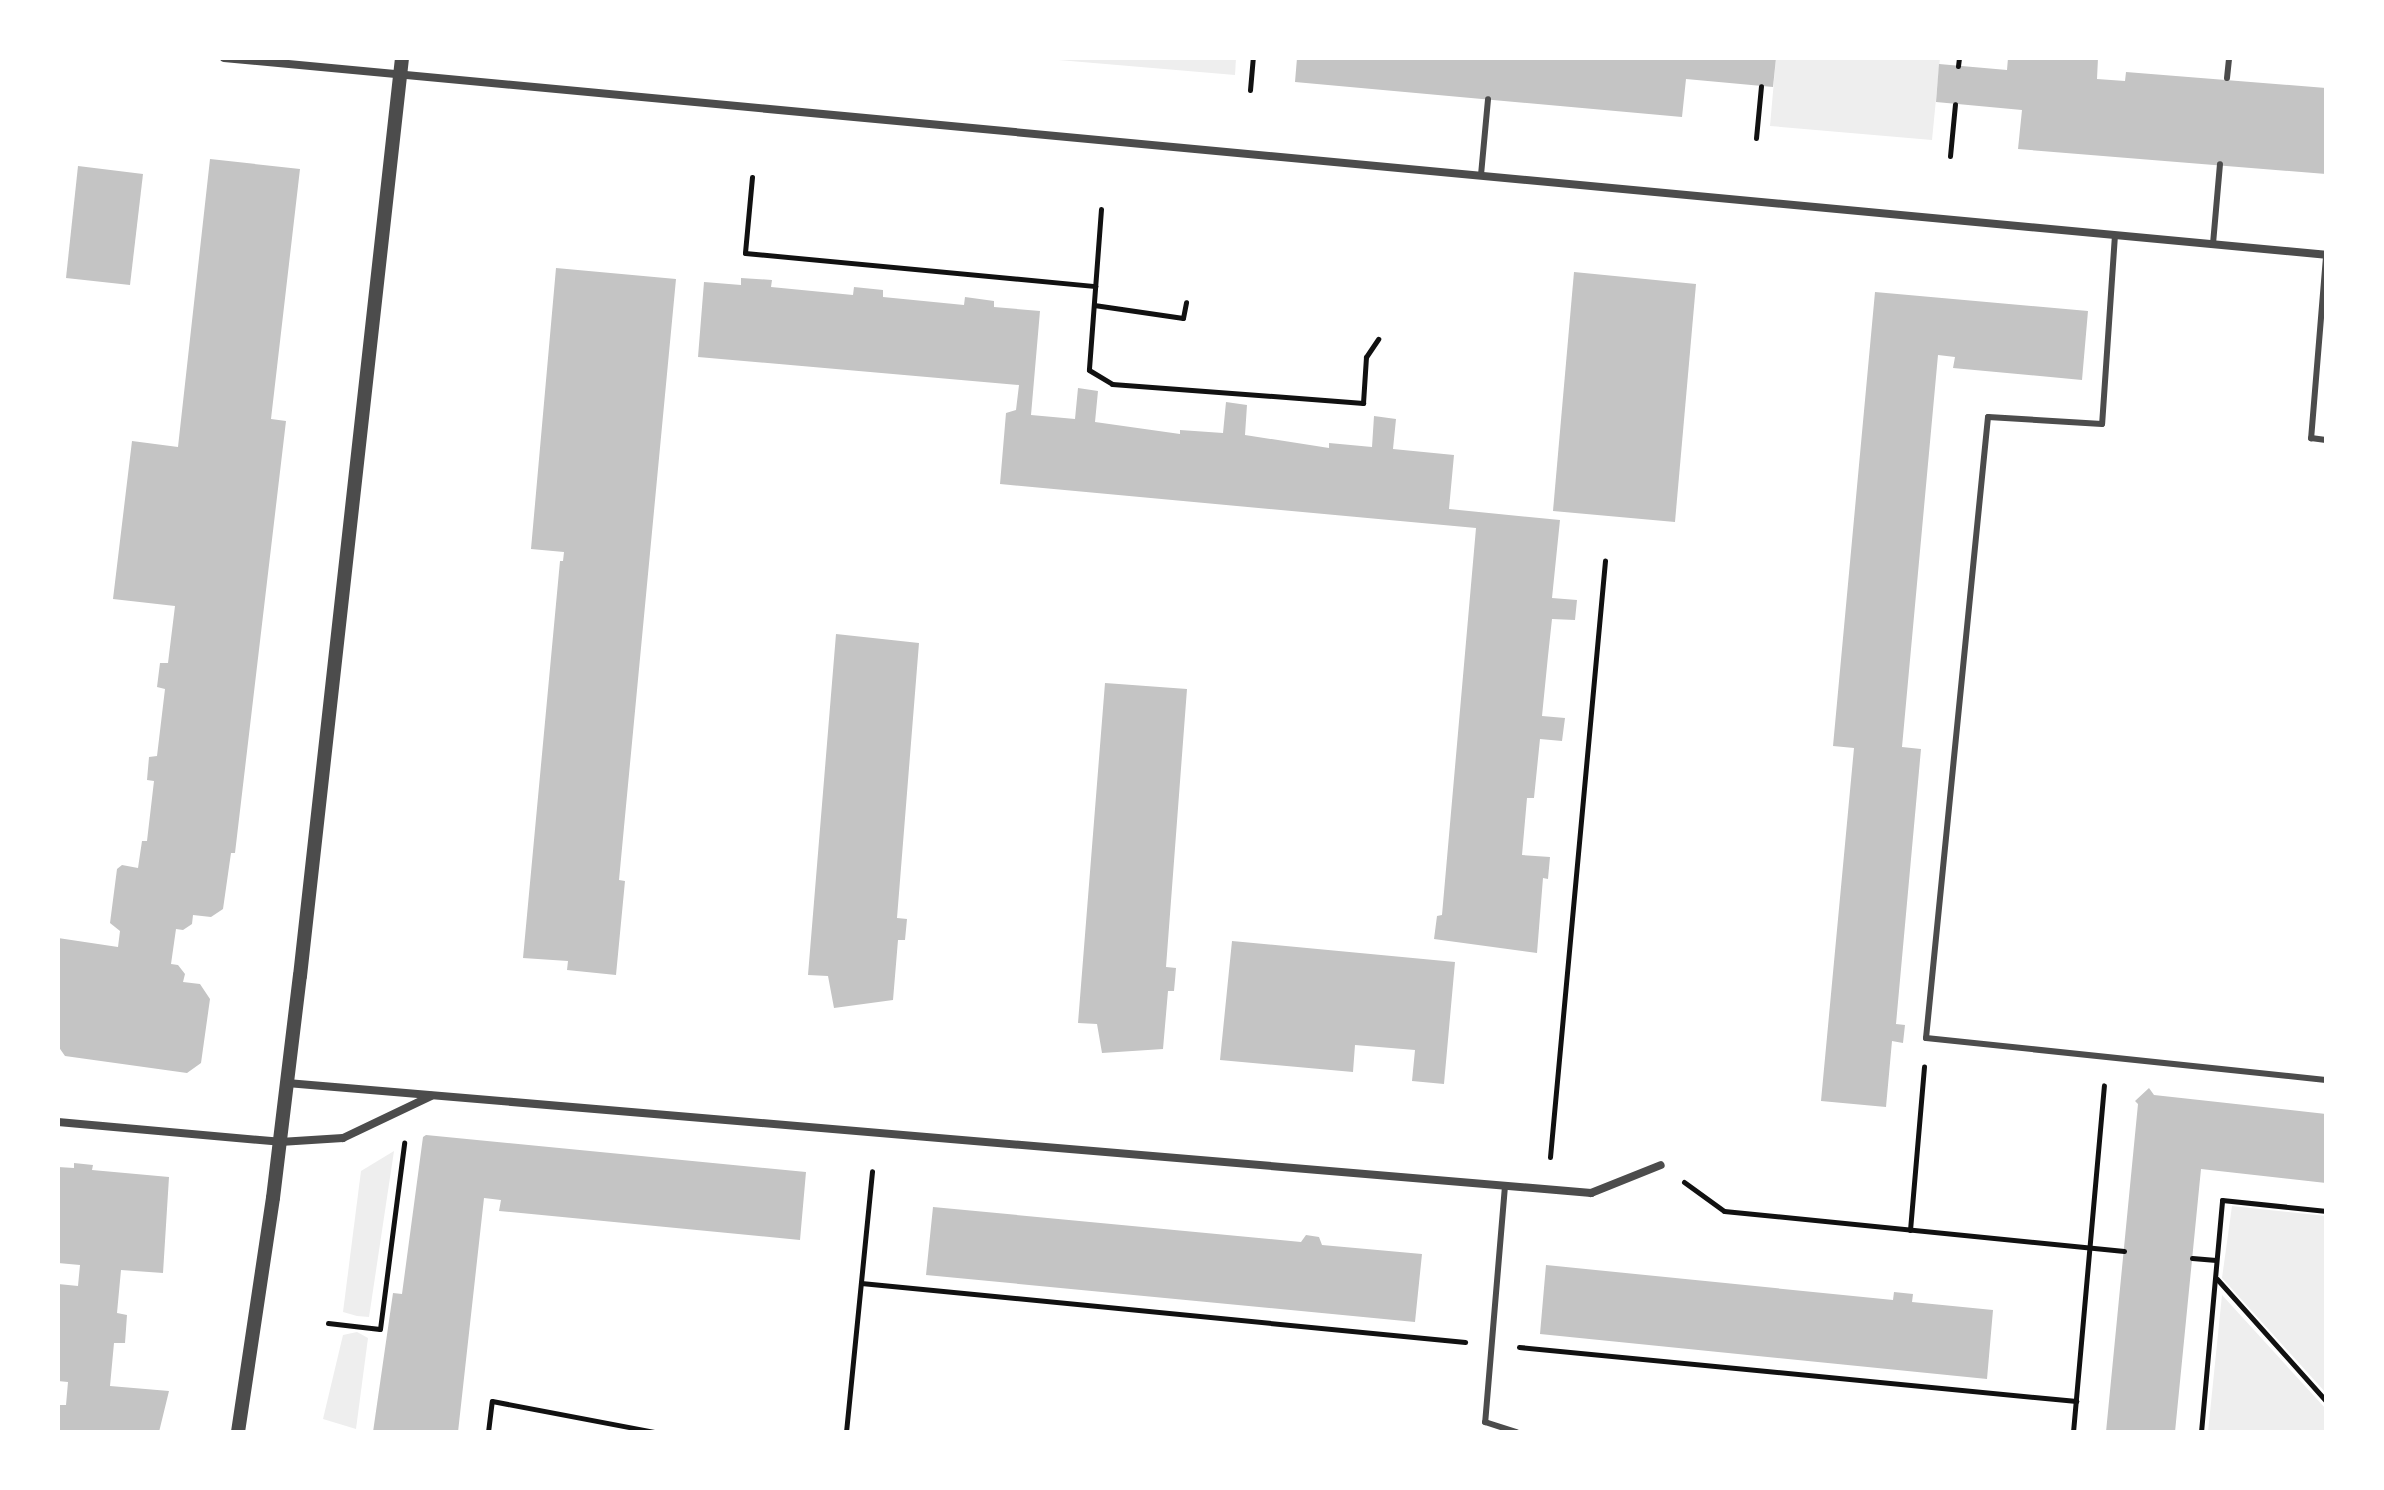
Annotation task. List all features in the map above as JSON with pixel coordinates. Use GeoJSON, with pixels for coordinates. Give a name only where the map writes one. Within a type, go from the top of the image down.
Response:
{"type":"FeatureCollection","features":[{"type":"Feature","properties":{"kind":"street"},"geometry":{"type":"LineString","coordinates":[[224,58],[401,65],[1481,175],[2326,256]]}},
{"type":"Feature","properties":{"kind":"street"},"geometry":{"type":"LineString","coordinates":[[238,1432],[280,1142],[401,65]]}},
{"type":"Feature","properties":{"kind":"street"},"geometry":{"type":"LineString","coordinates":[[287,1083],[1591,1193],[1661,1165]]}},
{"type":"Feature","properties":{"kind":"street"},"geometry":{"type":"LineString","coordinates":[[58,1122],[280,1142],[343,1138],[432,1096]]}},
{"type":"Feature","properties":{"kind":"lane"},"geometry":{"type":"LineString","coordinates":[[2227,78],[2229,58]]}},
{"type":"Feature","properties":{"kind":"lane"},"geometry":{"type":"LineString","coordinates":[[1481,175],[1488,99]]}},
{"type":"Feature","properties":{"kind":"lane"},"geometry":{"type":"LineString","coordinates":[[2213,244],[2220,164]]}},
{"type":"Feature","properties":{"kind":"lane"},"geometry":{"type":"LineString","coordinates":[[2115,235],[2102,424],[1988,417],[1926,1038],[2326,1080]]}},
{"type":"Feature","properties":{"kind":"lane"},"geometry":{"type":"LineString","coordinates":[[2326,256],[2311,438],[2326,440]]}},
{"type":"Feature","properties":{"kind":"lane"},"geometry":{"type":"LineString","coordinates":[[1505,1186],[1485,1422],[1516,1432]]}},
{"type":"Feature","properties":{"kind":"path"},"geometry":{"type":"LineString","coordinates":[[1250,90],[1253,58]]}},
{"type":"Feature","properties":{"kind":"path"},"geometry":{"type":"LineString","coordinates":[[1958,66],[1959,58]]}},
{"type":"Feature","properties":{"kind":"path"},"geometry":{"type":"LineString","coordinates":[[1756,138],[1761,86]]}},
{"type":"Feature","properties":{"kind":"path"},"geometry":{"type":"LineString","coordinates":[[1950,156],[1955,104]]}},
{"type":"Feature","properties":{"kind":"path"},"geometry":{"type":"LineString","coordinates":[[752,177],[745,253],[1095,286]]}},
{"type":"Feature","properties":{"kind":"path"},"geometry":{"type":"LineString","coordinates":[[1101,209],[1089,370],[1112,384],[1363,403],[1366,357],[1378,339]]}},
{"type":"Feature","properties":{"kind":"path"},"geometry":{"type":"LineString","coordinates":[[1094,305],[1183,318],[1186,302]]}},
{"type":"Feature","properties":{"kind":"path"},"geometry":{"type":"LineString","coordinates":[[1550,1157],[1605,561]]}},
{"type":"Feature","properties":{"kind":"path"},"geometry":{"type":"LineString","coordinates":[[1910,1230],[1926,1038]]}},
{"type":"Feature","properties":{"kind":"path"},"geometry":{"type":"LineString","coordinates":[[2073,1432],[2106,1057]]}},
{"type":"Feature","properties":{"kind":"path"},"geometry":{"type":"LineString","coordinates":[[328,1323],[380,1329],[405,1138]]}},
{"type":"Feature","properties":{"kind":"path"},"geometry":{"type":"LineString","coordinates":[[1661,1165],[1724,1211],[2124,1251]]}},
{"type":"Feature","properties":{"kind":"path"},"geometry":{"type":"LineString","coordinates":[[846,1432],[872,1171]]}},
{"type":"Feature","properties":{"kind":"path"},"geometry":{"type":"LineString","coordinates":[[2201,1432],[2222,1200],[2326,1211]]}},
{"type":"Feature","properties":{"kind":"path"},"geometry":{"type":"LineString","coordinates":[[2192,1258],[2216,1260]]}},
{"type":"Feature","properties":{"kind":"path"},"geometry":{"type":"LineString","coordinates":[[2216,1278],[2326,1401]]}},
{"type":"Feature","properties":{"kind":"path"},"geometry":{"type":"LineString","coordinates":[[488,1432],[492,1401],[654,1432]]}},
{"type":"Feature","properties":{"kind":"shaded area"},"geometry":{"type":"Polygon","coordinates":[[[1035,58],[1236,58],[1235,75],[1035,58]]]}},
{"type":"Feature","properties":{"kind":"shaded area"},"geometry":{"type":"Polygon","coordinates":[[[1776,58],[1940,58],[1932,140],[1770,126],[1776,58]]]}},
{"type":"Feature","properties":{"kind":"shaded area"},"geometry":{"type":"Polygon","coordinates":[[[394,1151],[369,1317],[357,1316],[343,1312],[361,1171],[394,1151]]]}},
{"type":"Feature","properties":{"kind":"shaded area"},"geometry":{"type":"Polygon","coordinates":[[[2232,1206],[2326,1216],[2326,1393],[2222,1278],[2232,1206]]]}},
{"type":"Feature","properties":{"kind":"shaded area"},"geometry":{"type":"Polygon","coordinates":[[[2222,1295],[2326,1409],[2326,1432],[2208,1432],[2222,1295]]]}},
{"type":"Feature","properties":{"kind":"shaded area"},"geometry":{"type":"Polygon","coordinates":[[[357,1332],[368,1338],[356,1429],[323,1419],[343,1335],[357,1332]]]}},
{"type":"Feature","properties":{"kind":"building"},"geometry":{"type":"Polygon","coordinates":[[[1297,58],[1776,58],[1773,87],[1686,79],[1682,117],[1295,82],[1297,58]]]}},
{"type":"Feature","properties":{"kind":"building"},"geometry":{"type":"Polygon","coordinates":[[[2008,58],[2098,58],[2097,79],[2125,81],[2126,72],[2326,88],[2326,174],[2018,149],[2022,110],[1936,102],[1939,64],[2007,70],[2008,58]]]}},
{"type":"Feature","properties":{"kind":"building"},"geometry":{"type":"Polygon","coordinates":[[[210,159],[300,169],[271,419],[286,421],[235,853],[231,853],[223,909],[211,917],[193,915],[192,924],[183,930],[176,929],[171,964],[178,965],[185,974],[183,982],[200,984],[210,999],[201,1063],[187,1073],[65,1056],[58,1046],[58,938],[118,947],[120,931],[110,923],[117,869],[122,865],[138,868],[142,841],[147,841],[154,781],[147,780],[149,757],[157,756],[165,689],[157,687],[160,663],[168,663],[175,606],[113,599],[132,441],[178,447],[210,159]]]}},
{"type":"Feature","properties":{"kind":"building"},"geometry":{"type":"Polygon","coordinates":[[[78,166],[143,174],[130,285],[66,278],[78,166]]]}},
{"type":"Feature","properties":{"kind":"building"},"geometry":{"type":"Polygon","coordinates":[[[556,268],[676,279],[619,880],[625,881],[616,975],[567,970],[568,961],[523,958],[560,561],[563,561],[564,552],[531,549],[556,268]]]}},
{"type":"Feature","properties":{"kind":"building"},"geometry":{"type":"Polygon","coordinates":[[[1574,272],[1696,284],[1675,522],[1553,511],[1574,272]]]}},
{"type":"Feature","properties":{"kind":"building"},"geometry":{"type":"Polygon","coordinates":[[[741,278],[772,280],[771,287],[853,295],[854,287],[883,290],[883,297],[964,305],[965,297],[994,301],[994,307],[1040,311],[1031,415],[1075,419],[1078,388],[1098,391],[1095,422],[1180,434],[1180,430],[1223,433],[1226,402],[1247,405],[1245,435],[1329,448],[1329,443],[1372,447],[1374,416],[1396,419],[1393,449],[1454,455],[1449,509],[1560,520],[1552,598],[1577,600],[1575,620],[1552,619],[1548,656],[1542,716],[1565,718],[1562,741],[1540,739],[1534,798],[1527,798],[1522,855],[1550,857],[1548,879],[1543,878],[1537,953],[1434,939],[1437,916],[1442,915],[1476,528],[1000,484],[1006,413],[1016,410],[1019,385],[698,357],[704,282],[741,285],[741,278]]]}},
{"type":"Feature","properties":{"kind":"building"},"geometry":{"type":"Polygon","coordinates":[[[1875,292],[2088,311],[2082,380],[1953,368],[1955,357],[1938,355],[1902,747],[1921,749],[1896,1024],[1905,1025],[1903,1043],[1892,1041],[1886,1107],[1821,1101],[1854,748],[1833,746],[1875,292]]]}},
{"type":"Feature","properties":{"kind":"building"},"geometry":{"type":"Polygon","coordinates":[[[836,634],[919,643],[897,918],[907,919],[905,940],[898,940],[893,1000],[834,1008],[828,976],[808,975],[836,634]]]}},
{"type":"Feature","properties":{"kind":"building"},"geometry":{"type":"Polygon","coordinates":[[[1105,683],[1187,689],[1166,967],[1176,968],[1174,991],[1168,991],[1163,1049],[1102,1053],[1097,1024],[1078,1023],[1105,683]]]}},
{"type":"Feature","properties":{"kind":"building"},"geometry":{"type":"Polygon","coordinates":[[[1232,941],[1455,962],[1444,1084],[1412,1081],[1415,1050],[1355,1045],[1353,1072],[1220,1060],[1232,941]]]}},
{"type":"Feature","properties":{"kind":"building"},"geometry":{"type":"Polygon","coordinates":[[[2149,1088],[2154,1095],[2326,1114],[2326,1183],[2201,1169],[2175,1432],[2106,1432],[2138,1104],[2135,1101],[2149,1088]]]}},
{"type":"Feature","properties":{"kind":"building"},"geometry":{"type":"Polygon","coordinates":[[[423,1137],[806,1172],[800,1240],[499,1211],[501,1200],[484,1198],[458,1432],[373,1432],[393,1293],[402,1294],[423,1137]]]}},
{"type":"Feature","properties":{"kind":"building"},"geometry":{"type":"Polygon","coordinates":[[[74,1163],[93,1165],[92,1170],[169,1177],[163,1273],[121,1270],[117,1313],[127,1315],[125,1343],[114,1343],[110,1386],[169,1391],[159,1432],[58,1432],[58,1405],[66,1405],[68,1382],[58,1381],[58,1284],[78,1286],[80,1265],[58,1263],[58,1167],[74,1168],[74,1163]]]}},
{"type":"Feature","properties":{"kind":"building"},"geometry":{"type":"Polygon","coordinates":[[[933,1207],[1301,1242],[1306,1235],[1319,1237],[1322,1245],[1422,1254],[1415,1322],[926,1275],[933,1207]]]}},
{"type":"Feature","properties":{"kind":"building"},"geometry":{"type":"Polygon","coordinates":[[[1546,1265],[1893,1300],[1894,1292],[1913,1294],[1912,1302],[1993,1310],[1987,1379],[1540,1334],[1546,1265]]]}}]}
